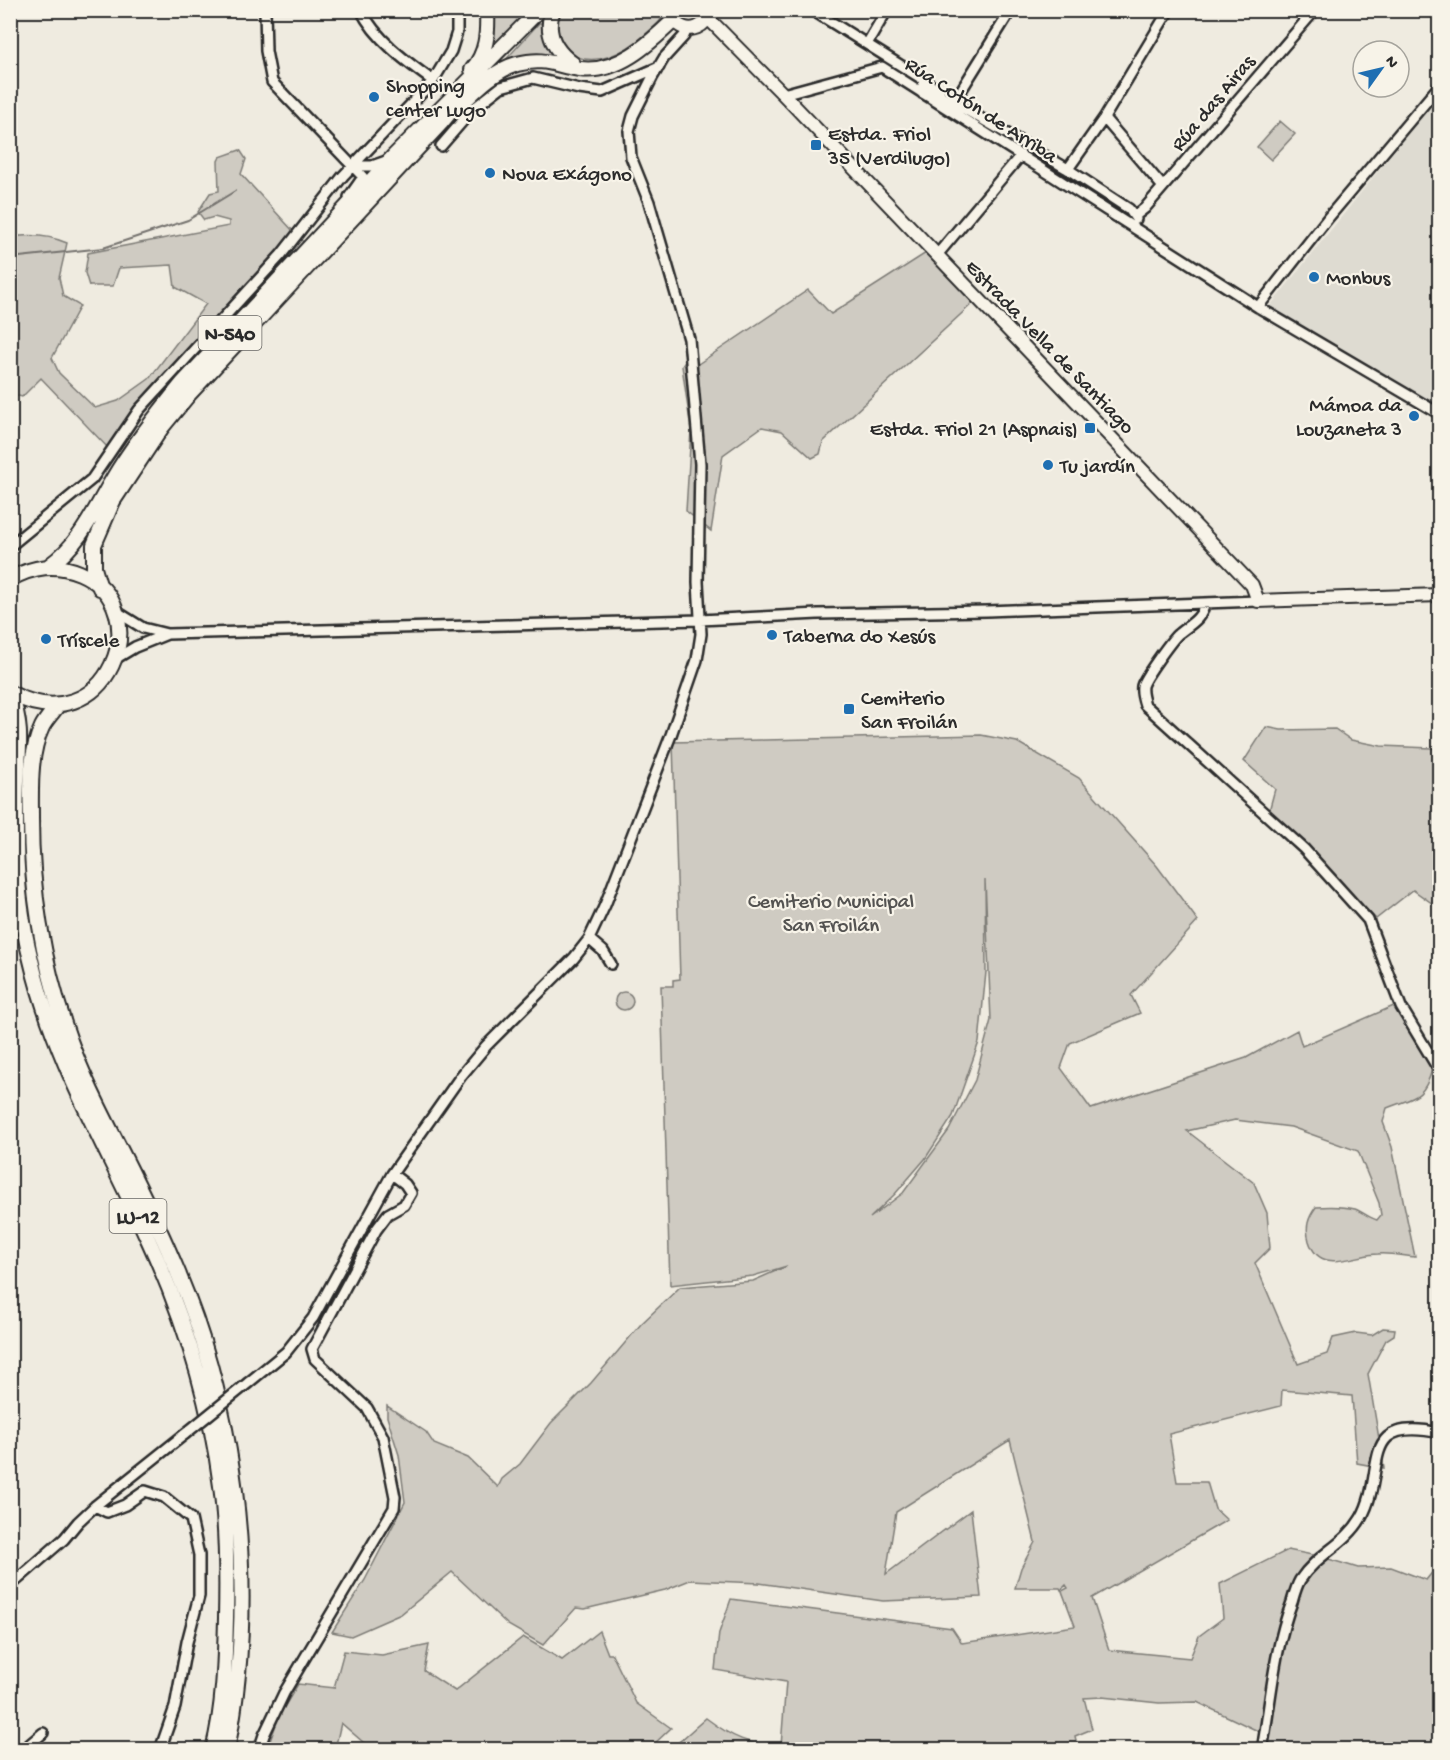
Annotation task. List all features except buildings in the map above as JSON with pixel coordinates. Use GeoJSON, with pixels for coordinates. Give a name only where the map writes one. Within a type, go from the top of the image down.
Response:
{"type":"FeatureCollection","features":[{"type":"Feature","properties":{"kind":"highway"},"geometry":{"type":"LineString","coordinates":[[437,119],[484,51],[488,30],[487,10]]}},
{"type":"Feature","properties":{"kind":"highway","name":"N-540"},"geometry":{"type":"LineString","coordinates":[[10,693],[42,705],[58,705],[77,700],[93,690],[106,676],[115,659],[119,634],[114,609],[100,588],[94,568],[94,546],[113,501],[162,427],[195,387],[437,119],[539,10]]}},
{"type":"Feature","properties":{"kind":"highway"},"geometry":{"type":"LineString","coordinates":[[553,10],[549,29],[554,44],[562,56],[580,69]]}},
{"type":"Feature","properties":{"kind":"highway"},"geometry":{"type":"LineString","coordinates":[[437,119],[494,74],[515,65],[537,61],[556,62],[580,69],[601,69],[636,53],[673,15]]}},
{"type":"Feature","properties":{"kind":"highway","name":"N-540"},"geometry":{"type":"LineString","coordinates":[[49,566],[63,556],[75,542],[121,467],[162,408],[183,383],[394,156],[437,119]]}},
{"type":"Feature","properties":{"kind":"highway","name":"N-540"},"geometry":{"type":"LineString","coordinates":[[10,579],[27,570],[49,566],[68,568],[85,576],[100,588]]}},
{"type":"Feature","properties":{"kind":"highway","name":"LU-12"},"geometry":{"type":"LineString","coordinates":[[10,693],[19,717],[21,735],[17,778],[16,847],[20,897],[30,960],[57,1042],[84,1108],[148,1239],[179,1313],[195,1361],[214,1442],[222,1487],[227,1571],[222,1696],[213,1749]]}},
{"type":"Feature","properties":{"kind":"highway","name":"LU-12"},"geometry":{"type":"LineString","coordinates":[[58,705],[42,726],[37,740],[31,787],[31,849],[38,917],[54,989],[69,1039],[177,1271],[194,1312],[219,1399],[238,1515],[242,1570],[242,1612],[236,1695],[227,1749]]}},
{"type":"Feature","properties":{"kind":"main road","name":"Estrada Vella de Santiago"},"geometry":{"type":"LineString","coordinates":[[687,29],[699,27],[708,14],[1252,585],[1258,601]]}},
{"type":"Feature","properties":{"kind":"main road"},"geometry":{"type":"LineString","coordinates":[[673,15],[677,24],[687,29]]}},
{"type":"Feature","properties":{"kind":"main road"},"geometry":{"type":"LineString","coordinates":[[1258,601],[1440,596]]}},
{"type":"Feature","properties":{"kind":"street"},"geometry":{"type":"LineString","coordinates":[[265,10],[266,51],[272,82],[363,177],[339,215]]}},
{"type":"Feature","properties":{"kind":"street"},"geometry":{"type":"LineString","coordinates":[[361,10],[370,26],[387,43],[433,81]]}},
{"type":"Feature","properties":{"kind":"street"},"geometry":{"type":"LineString","coordinates":[[10,546],[92,479],[139,410],[280,255],[327,195],[433,81],[451,51],[457,32],[457,10]]}},
{"type":"Feature","properties":{"kind":"street"},"geometry":{"type":"LineString","coordinates":[[812,10],[924,80],[954,102]]}},
{"type":"Feature","properties":{"kind":"street"},"geometry":{"type":"LineString","coordinates":[[867,44],[888,10]]}},
{"type":"Feature","properties":{"kind":"street"},"geometry":{"type":"LineString","coordinates":[[954,102],[1011,10]]}},
{"type":"Feature","properties":{"kind":"street"},"geometry":{"type":"LineString","coordinates":[[1068,170],[1104,118],[1169,10]]}},
{"type":"Feature","properties":{"kind":"street","name":"Rúa das Airas"},"geometry":{"type":"LineString","coordinates":[[1133,215],[1145,208],[1315,10]]}},
{"type":"Feature","properties":{"kind":"street"},"geometry":{"type":"LineString","coordinates":[[10,1586],[64,1539],[95,1506],[286,1352],[313,1318],[392,1174],[461,1076],[486,1046],[574,958],[589,939],[605,905],[671,735],[697,660],[701,634],[698,582],[700,464],[688,339],[649,202],[631,157],[629,131],[633,116],[659,67],[687,29]]}},
{"type":"Feature","properties":{"kind":"street"},"geometry":{"type":"LineString","coordinates":[[441,146],[473,109],[501,87],[533,78],[602,92],[659,67]]}},
{"type":"Feature","properties":{"kind":"street","name":"Rúa Cotón de Arriba"},"geometry":{"type":"LineString","coordinates":[[783,93],[882,67],[1258,307],[1440,414]]}},
{"type":"Feature","properties":{"kind":"street"},"geometry":{"type":"LineString","coordinates":[[924,80],[922,93],[932,90],[1068,170],[1133,215],[1141,232]]}},
{"type":"Feature","properties":{"kind":"street"},"geometry":{"type":"LineString","coordinates":[[1258,307],[1328,218],[1440,85]]}},
{"type":"Feature","properties":{"kind":"street"},"geometry":{"type":"LineString","coordinates":[[1104,118],[1163,187]]}},
{"type":"Feature","properties":{"kind":"street"},"geometry":{"type":"LineString","coordinates":[[937,255],[1021,155]]}},
{"type":"Feature","properties":{"kind":"street"},"geometry":{"type":"LineString","coordinates":[[354,166],[372,166],[394,156]]}},
{"type":"Feature","properties":{"kind":"street"},"geometry":{"type":"LineString","coordinates":[[1059,181],[1056,172],[1060,169],[1068,170]]}},
{"type":"Feature","properties":{"kind":"street"},"geometry":{"type":"LineString","coordinates":[[1123,221],[1133,215]]}},
{"type":"Feature","properties":{"kind":"street"},"geometry":{"type":"LineString","coordinates":[[114,609],[143,628],[167,634],[700,620],[818,614],[1258,601]]}},
{"type":"Feature","properties":{"kind":"street"},"geometry":{"type":"LineString","coordinates":[[1204,604],[1204,610],[1200,616],[1176,637],[1143,683],[1141,693],[1145,705],[1304,849],[1368,920],[1401,1007],[1440,1072]]}},
{"type":"Feature","properties":{"kind":"street"},"geometry":{"type":"LineString","coordinates":[[115,659],[135,647],[167,634]]}},
{"type":"Feature","properties":{"kind":"street"},"geometry":{"type":"LineString","coordinates":[[589,939],[603,951],[611,964]]}},
{"type":"Feature","properties":{"kind":"street"},"geometry":{"type":"LineString","coordinates":[[259,1749],[284,1693],[394,1508],[395,1497],[383,1437],[367,1408],[315,1359],[312,1349],[376,1230],[388,1214],[404,1205],[411,1193],[405,1184],[392,1174]]}},
{"type":"Feature","properties":{"kind":"street"},"geometry":{"type":"LineString","coordinates":[[1262,1749],[1276,1661],[1286,1618],[1299,1582],[1313,1563],[1346,1536],[1360,1519],[1370,1495],[1379,1447],[1387,1436],[1400,1430],[1440,1433]]}},
{"type":"Feature","properties":{"kind":"street"},"geometry":{"type":"LineString","coordinates":[[95,1506],[107,1512],[125,1505],[145,1491],[164,1497],[191,1519],[199,1555],[199,1596],[187,1642],[175,1707],[160,1749]]}},
{"type":"Feature","properties":{"kind":"street"},"geometry":{"type":"LineString","coordinates":[[23,1749],[43,1733]]}},
{"type":"Feature","properties":{"kind":"shaded area"},"geometry":{"type":"Polygon","coordinates":[[[1439,95],[1439,408],[1270,306],[1439,95]]]}},
{"type":"Feature","properties":{"kind":"green space"},"geometry":{"type":"Polygon","coordinates":[[[492,11],[526,11],[527,13],[496,46],[492,46],[492,11]]]}},
{"type":"Feature","properties":{"kind":"green space"},"geometry":{"type":"Polygon","coordinates":[[[557,11],[665,11],[656,25],[630,46],[608,57],[586,59],[575,56],[561,45],[556,31],[557,11]]]}},
{"type":"Feature","properties":{"kind":"green space"},"geometry":{"type":"Polygon","coordinates":[[[541,23],[552,57],[526,56],[501,65],[541,23]]]}},
{"type":"Feature","properties":{"kind":"green space"},"geometry":{"type":"Polygon","coordinates":[[[1280,121],[1295,134],[1271,160],[1257,147],[1280,121]]]}},
{"type":"Feature","properties":{"kind":"green space"},"geometry":{"type":"Polygon","coordinates":[[[240,150],[246,159],[241,174],[305,244],[109,449],[41,378],[22,397],[11,394],[11,237],[39,236],[67,243],[59,278],[63,296],[80,306],[52,358],[59,373],[95,408],[118,401],[149,379],[206,304],[175,287],[172,265],[119,268],[113,286],[89,286],[85,273],[88,253],[229,226],[229,221],[214,217],[204,220],[198,212],[210,193],[219,191],[218,161],[220,157],[240,150]]]}},
{"type":"Feature","properties":{"kind":"green space"},"geometry":{"type":"Polygon","coordinates":[[[926,253],[973,303],[823,442],[820,454],[812,458],[782,431],[762,427],[723,455],[711,531],[686,511],[691,430],[682,366],[689,356],[695,366],[808,290],[831,314],[926,253]]]}},
{"type":"Feature","properties":{"kind":"green space"},"geometry":{"type":"Polygon","coordinates":[[[1266,727],[1281,730],[1335,729],[1351,740],[1381,746],[1432,748],[1439,751],[1439,908],[1413,890],[1376,919],[1269,811],[1275,789],[1244,761],[1266,727]]]}},
{"type":"Feature","properties":{"kind":"green space","name":"Cemiterio Municipal San Froilán"},"geometry":{"type":"Polygon","coordinates":[[[981,735],[1017,742],[1079,778],[1157,866],[1198,921],[1131,995],[1140,1013],[1070,1043],[1061,1068],[1091,1109],[1246,1058],[1297,1030],[1302,1046],[1396,1005],[1432,1070],[1421,1092],[1411,1099],[1387,1108],[1383,1122],[1392,1147],[1415,1257],[1383,1254],[1339,1261],[1321,1258],[1314,1252],[1309,1241],[1307,1227],[1316,1207],[1350,1208],[1377,1220],[1381,1215],[1379,1203],[1358,1151],[1291,1127],[1235,1120],[1187,1131],[1254,1183],[1267,1213],[1270,1248],[1255,1263],[1298,1364],[1327,1354],[1333,1338],[1356,1333],[1372,1335],[1383,1328],[1395,1329],[1394,1335],[1386,1340],[1368,1374],[1384,1468],[1357,1463],[1352,1396],[1282,1390],[1281,1406],[1169,1434],[1177,1482],[1207,1482],[1215,1509],[1227,1520],[1092,1598],[1109,1650],[1190,1658],[1199,1636],[1223,1618],[1220,1584],[1288,1550],[1358,1568],[1391,1567],[1426,1580],[1439,1564],[1439,1749],[1259,1749],[1260,1732],[1197,1702],[1159,1703],[1102,1697],[1084,1698],[1092,1729],[1075,1736],[1078,1749],[671,1749],[706,1718],[741,1739],[759,1744],[781,1746],[786,1682],[715,1670],[719,1633],[731,1599],[952,1628],[962,1643],[1075,1626],[1062,1591],[1068,1588],[1066,1585],[1061,1590],[1060,1588],[1015,1588],[1021,1568],[1035,1542],[1010,1440],[896,1512],[886,1574],[971,1510],[981,1597],[883,1601],[759,1583],[690,1580],[665,1590],[585,1609],[576,1608],[543,1645],[508,1625],[452,1572],[401,1614],[351,1636],[332,1632],[365,1580],[405,1502],[399,1455],[387,1417],[387,1406],[426,1432],[434,1444],[468,1458],[498,1487],[502,1479],[520,1464],[551,1423],[591,1383],[641,1324],[680,1287],[753,1281],[787,1266],[753,1276],[670,1285],[661,986],[673,986],[673,980],[680,979],[673,742],[981,735]],[[985,880],[986,972],[979,1042],[953,1116],[925,1159],[895,1194],[870,1218],[903,1193],[949,1130],[975,1080],[991,1020],[985,880]]]}},
{"type":"Feature","properties":{"kind":"green space"},"geometry":{"type":"Polygon","coordinates":[[[620,992],[628,992],[633,997],[631,1008],[620,1010],[615,1005],[615,997],[620,992]]]}},
{"type":"Feature","properties":{"kind":"green space"},"geometry":{"type":"Polygon","coordinates":[[[599,1631],[608,1654],[612,1654],[636,1703],[671,1728],[645,1750],[371,1749],[341,1723],[335,1749],[267,1749],[280,1714],[298,1684],[334,1688],[344,1651],[382,1655],[429,1645],[424,1671],[455,1691],[523,1637],[562,1660],[599,1631]]]}},
{"type":"Feature","properties":{"kind":"waterway"},"geometry":{"type":"LineString","coordinates":[[10,258],[103,248],[188,220],[235,191]]}},
{"type":"Feature","properties":{"kind":"place","name":"Shopping center Lugo"},"geometry":{"type":"Point","coordinates":[374,97]}},
{"type":"Feature","properties":{"kind":"place","name":"Estda. Friol 35 (Verdilugo)"},"geometry":{"type":"Point","coordinates":[816,145]}},
{"type":"Feature","properties":{"kind":"place","name":"Nova Exágono"},"geometry":{"type":"Point","coordinates":[490,173]}},
{"type":"Feature","properties":{"kind":"place","name":"Monbus"},"geometry":{"type":"Point","coordinates":[1314,277]}},
{"type":"Feature","properties":{"kind":"place","name":"Mámoa da Louzaneta 3"},"geometry":{"type":"Point","coordinates":[1414,416]}},
{"type":"Feature","properties":{"kind":"place","name":"Estda. Friol 21 (Aspnais)"},"geometry":{"type":"Point","coordinates":[1090,428]}},
{"type":"Feature","properties":{"kind":"place","name":"Tu jardín"},"geometry":{"type":"Point","coordinates":[1048,465]}},
{"type":"Feature","properties":{"kind":"place","name":"Taberna do Xesús"},"geometry":{"type":"Point","coordinates":[772,635]}},
{"type":"Feature","properties":{"kind":"place","name":"Tríscele"},"geometry":{"type":"Point","coordinates":[46,639]}},
{"type":"Feature","properties":{"kind":"place","name":"Cemiterio San Froilán"},"geometry":{"type":"Point","coordinates":[849,709]}}]}
